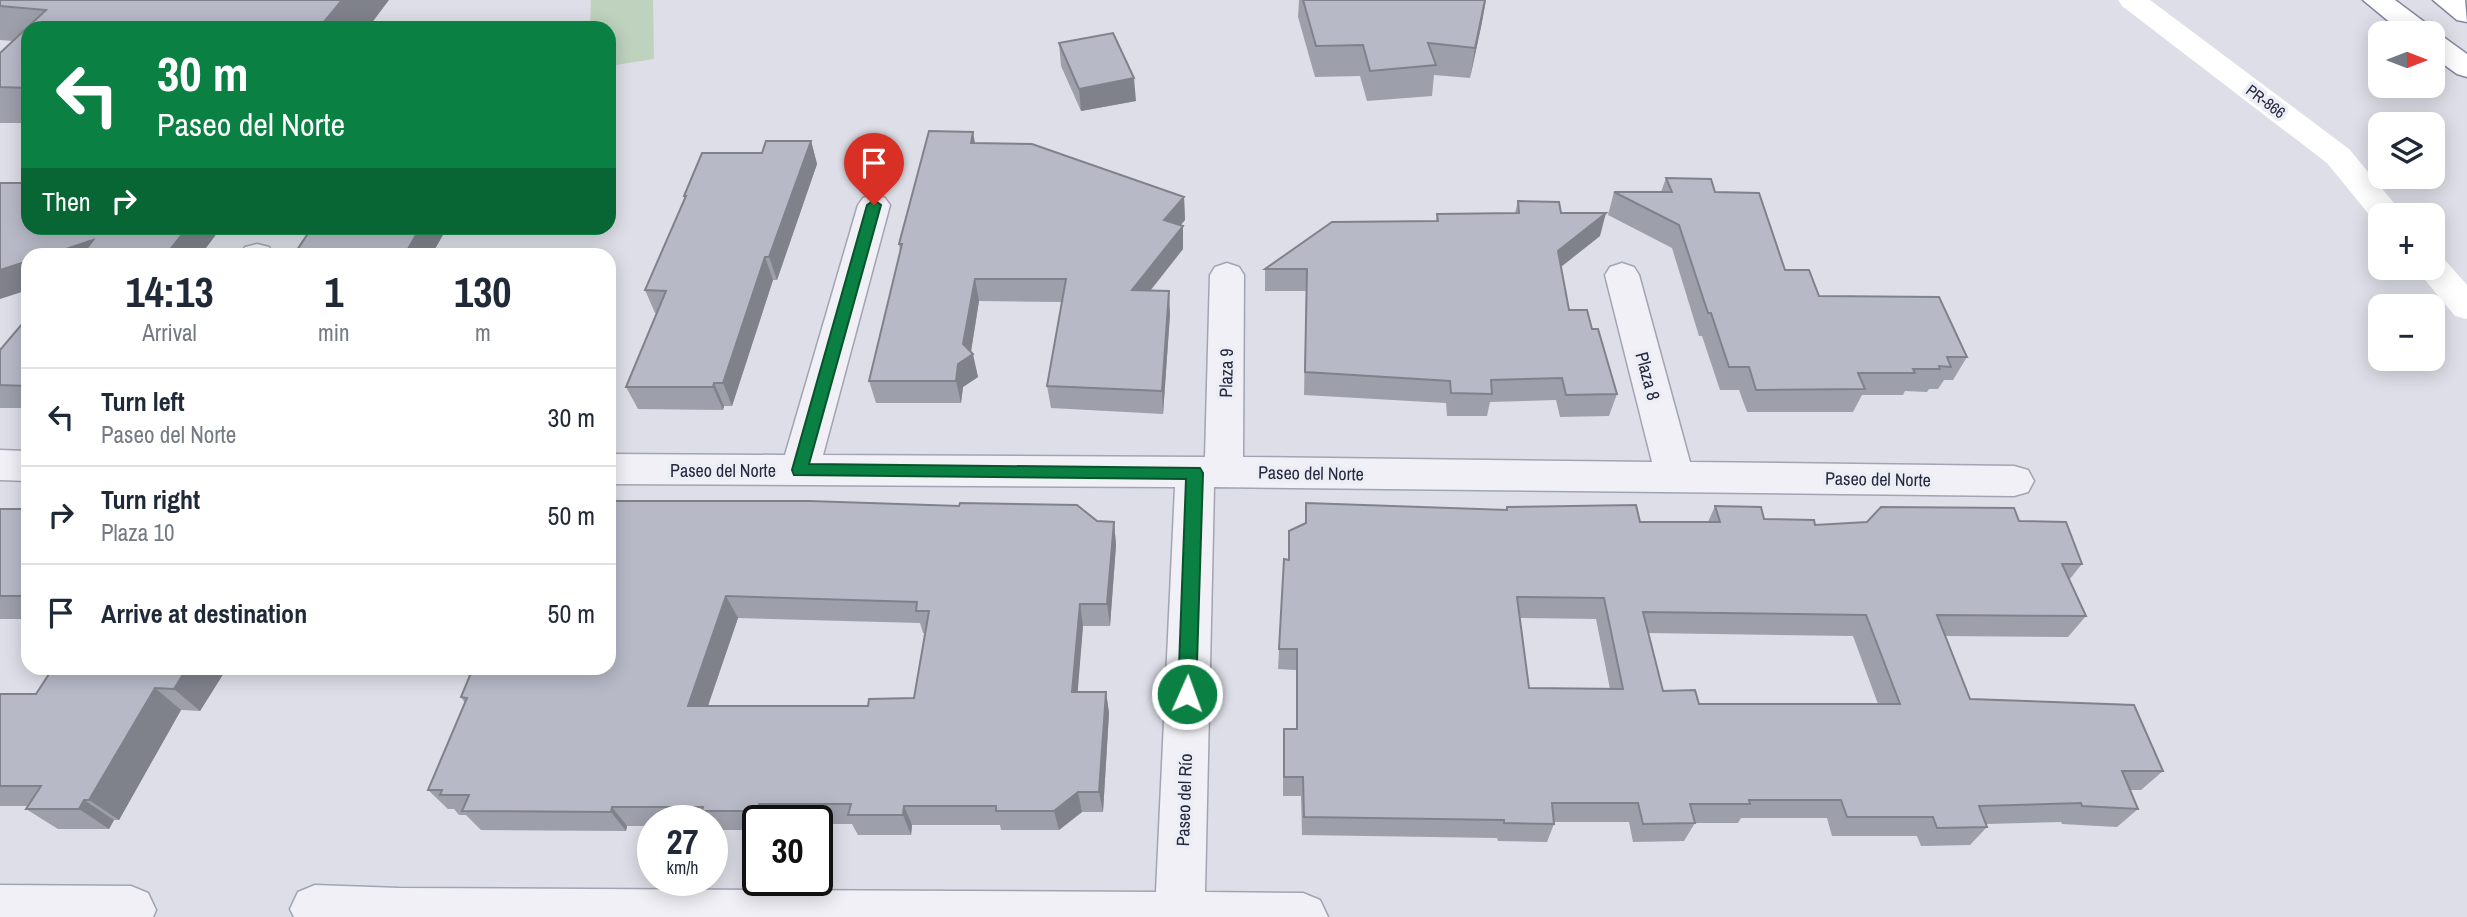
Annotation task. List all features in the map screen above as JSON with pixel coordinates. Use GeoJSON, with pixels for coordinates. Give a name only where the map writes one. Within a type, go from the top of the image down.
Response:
{"type":"FeatureCollection","features":[{"type":"Feature","properties":{"kind":"main road","name":"PR-866"},"geometry":{"type":"LineString","coordinates":[[2132,0],[2338,156],[2378,203]]}},
{"type":"Feature","properties":{"kind":"main road"},"geometry":{"type":"LineString","coordinates":[[2377,0],[2405,21]]}},
{"type":"Feature","properties":{"kind":"main road"},"geometry":{"type":"LineString","coordinates":[[2447,0],[2467,14]]}},
{"type":"Feature","properties":{"kind":"main road"},"geometry":{"type":"LineString","coordinates":[[2445,52],[2467,68]]}},
{"type":"Feature","properties":{"kind":"main road"},"geometry":{"type":"LineString","coordinates":[[2443,280],[2467,307]]}},
{"type":"Feature","properties":{"kind":"street"},"geometry":{"type":"LineString","coordinates":[[800,470],[874,205]]}},
{"type":"Feature","properties":{"kind":"street","name":"Plaza 9"},"geometry":{"type":"LineString","coordinates":[[1209,472],[1227,275]]}},
{"type":"Feature","properties":{"kind":"street","name":"Plaza 8"},"geometry":{"type":"LineString","coordinates":[[1622,275],[1675,477]]}},
{"type":"Feature","properties":{"kind":"street"},"geometry":{"type":"LineString","coordinates":[[0,465],[21,466]]}},
{"type":"Feature","properties":{"kind":"street","name":"Paseo del Norte"},"geometry":{"type":"LineString","coordinates":[[616,469],[1209,472],[2014,481]]}},
{"type":"Feature","properties":{"kind":"street","name":"Paseo del Río"},"geometry":{"type":"LineString","coordinates":[[1180,916],[1209,472]]}},
{"type":"Feature","properties":{"kind":"street"},"geometry":{"type":"LineString","coordinates":[[0,909],[131,910]]}},
{"type":"Feature","properties":{"kind":"street"},"geometry":{"type":"LineString","coordinates":[[314,909],[413,912],[1303,917]]}},
{"type":"Feature","properties":{"kind":"green space"},"geometry":{"type":"Polygon","coordinates":[[[591,0],[653,0],[654,59],[616,65],[616,21],[590,21],[591,0]]]}},
{"type":"Feature","properties":{"kind":"building"},"geometry":{"type":"Polygon","coordinates":[[[0,0],[342,0],[325,21],[34,21],[46,10],[0,6],[0,0]]]}},
{"type":"Feature","properties":{"kind":"building"},"geometry":{"type":"Polygon","coordinates":[[[1303,0],[1485,0],[1475,48],[1428,43],[1436,65],[1370,71],[1363,45],[1316,46],[1303,0]]]}},
{"type":"Feature","properties":{"kind":"building"},"geometry":{"type":"Polygon","coordinates":[[[21,33],[21,88],[0,87],[0,53],[21,33]]]}},
{"type":"Feature","properties":{"kind":"building"},"geometry":{"type":"Polygon","coordinates":[[[1113,33],[1134,78],[1079,89],[1059,43],[1113,33]]]}},
{"type":"Feature","properties":{"kind":"building"},"geometry":{"type":"Polygon","coordinates":[[[929,131],[973,132],[971,143],[1032,144],[1184,197],[1164,220],[1183,226],[1132,290],[1169,291],[1162,391],[1047,386],[1066,279],[975,279],[963,344],[973,354],[958,364],[956,381],[869,381],[902,244],[899,244],[929,131]]]}},
{"type":"Feature","properties":{"kind":"building"},"geometry":{"type":"Polygon","coordinates":[[[766,141],[811,141],[769,257],[765,257],[723,383],[714,383],[713,387],[626,387],[666,291],[645,290],[702,153],[762,153],[766,141]]]}},
{"type":"Feature","properties":{"kind":"building"},"geometry":{"type":"Polygon","coordinates":[[[1666,178],[1711,179],[1715,192],[1759,193],[1785,270],[1809,270],[1819,296],[1939,297],[1967,357],[1947,357],[1951,367],[1913,369],[1915,373],[1858,373],[1865,389],[1756,390],[1749,367],[1729,367],[1679,225],[1614,192],[1672,192],[1666,178]]]}},
{"type":"Feature","properties":{"kind":"building"},"geometry":{"type":"Polygon","coordinates":[[[0,183],[21,183],[21,235],[182,235],[171,248],[87,248],[93,240],[69,248],[21,248],[21,263],[0,270],[0,183]]]}},
{"type":"Feature","properties":{"kind":"building"},"geometry":{"type":"Polygon","coordinates":[[[1518,201],[1559,202],[1561,213],[1606,213],[1558,251],[1569,310],[1587,310],[1592,329],[1598,329],[1617,394],[1566,395],[1562,378],[1491,380],[1492,394],[1451,393],[1450,381],[1305,372],[1307,269],[1265,269],[1332,222],[1438,221],[1437,214],[1519,213],[1518,201]]]}},
{"type":"Feature","properties":{"kind":"building"},"geometry":{"type":"Polygon","coordinates":[[[307,235],[416,235],[409,248],[298,248],[307,235]]]}},
{"type":"Feature","properties":{"kind":"building"},"geometry":{"type":"Polygon","coordinates":[[[21,325],[21,386],[0,385],[0,350],[21,325]]]}},
{"type":"Feature","properties":{"kind":"building"},"geometry":{"type":"Polygon","coordinates":[[[616,501],[1077,505],[1097,521],[1114,522],[1107,604],[1080,604],[1072,692],[1106,692],[1099,792],[1078,792],[1054,811],[996,811],[996,806],[904,806],[903,815],[848,815],[851,804],[759,804],[742,805],[742,811],[728,811],[728,805],[637,805],[612,807],[611,812],[462,811],[469,795],[440,795],[442,790],[428,790],[467,698],[461,697],[470,675],[616,675],[616,501]],[[726,596],[688,706],[868,706],[869,699],[914,698],[929,611],[916,611],[917,602],[726,596]]]}},
{"type":"Feature","properties":{"kind":"building"},"geometry":{"type":"Polygon","coordinates":[[[1306,503],[1507,510],[1507,507],[1636,505],[1640,522],[1720,522],[1715,506],[1761,507],[1764,519],[1814,520],[1815,525],[1867,522],[1881,507],[2014,508],[2019,521],[2066,522],[2082,564],[2062,564],[2086,616],[1937,615],[1970,699],[2134,705],[2163,771],[2122,771],[2138,809],[2082,806],[2081,803],[1979,806],[1987,827],[1937,828],[1933,817],[1847,817],[1841,800],[1749,800],[1750,804],[1690,804],[1695,823],[1643,824],[1638,803],[1552,803],[1554,824],[1504,823],[1504,820],[1304,817],[1303,777],[1284,777],[1284,729],[1297,729],[1297,649],[1279,649],[1284,559],[1289,560],[1289,531],[1306,523],[1306,503]],[[1517,597],[1529,688],[1623,689],[1604,598],[1517,597]],[[1643,612],[1663,691],[1695,690],[1699,704],[1900,704],[1866,615],[1643,612]]]}},
{"type":"Feature","properties":{"kind":"building"},"geometry":{"type":"Polygon","coordinates":[[[0,509],[21,509],[21,596],[0,596],[0,509]]]}},
{"type":"Feature","properties":{"kind":"building"},"geometry":{"type":"Polygon","coordinates":[[[48,675],[183,675],[174,689],[155,688],[89,800],[84,800],[79,809],[26,809],[41,786],[0,786],[0,694],[36,694],[48,675]]]}},
{"type":"Feature","properties":{"kind":"route"},"geometry":{"type":"LineString","coordinates":[[874,205],[800,470],[1195,473],[1187,694]]}}]}
